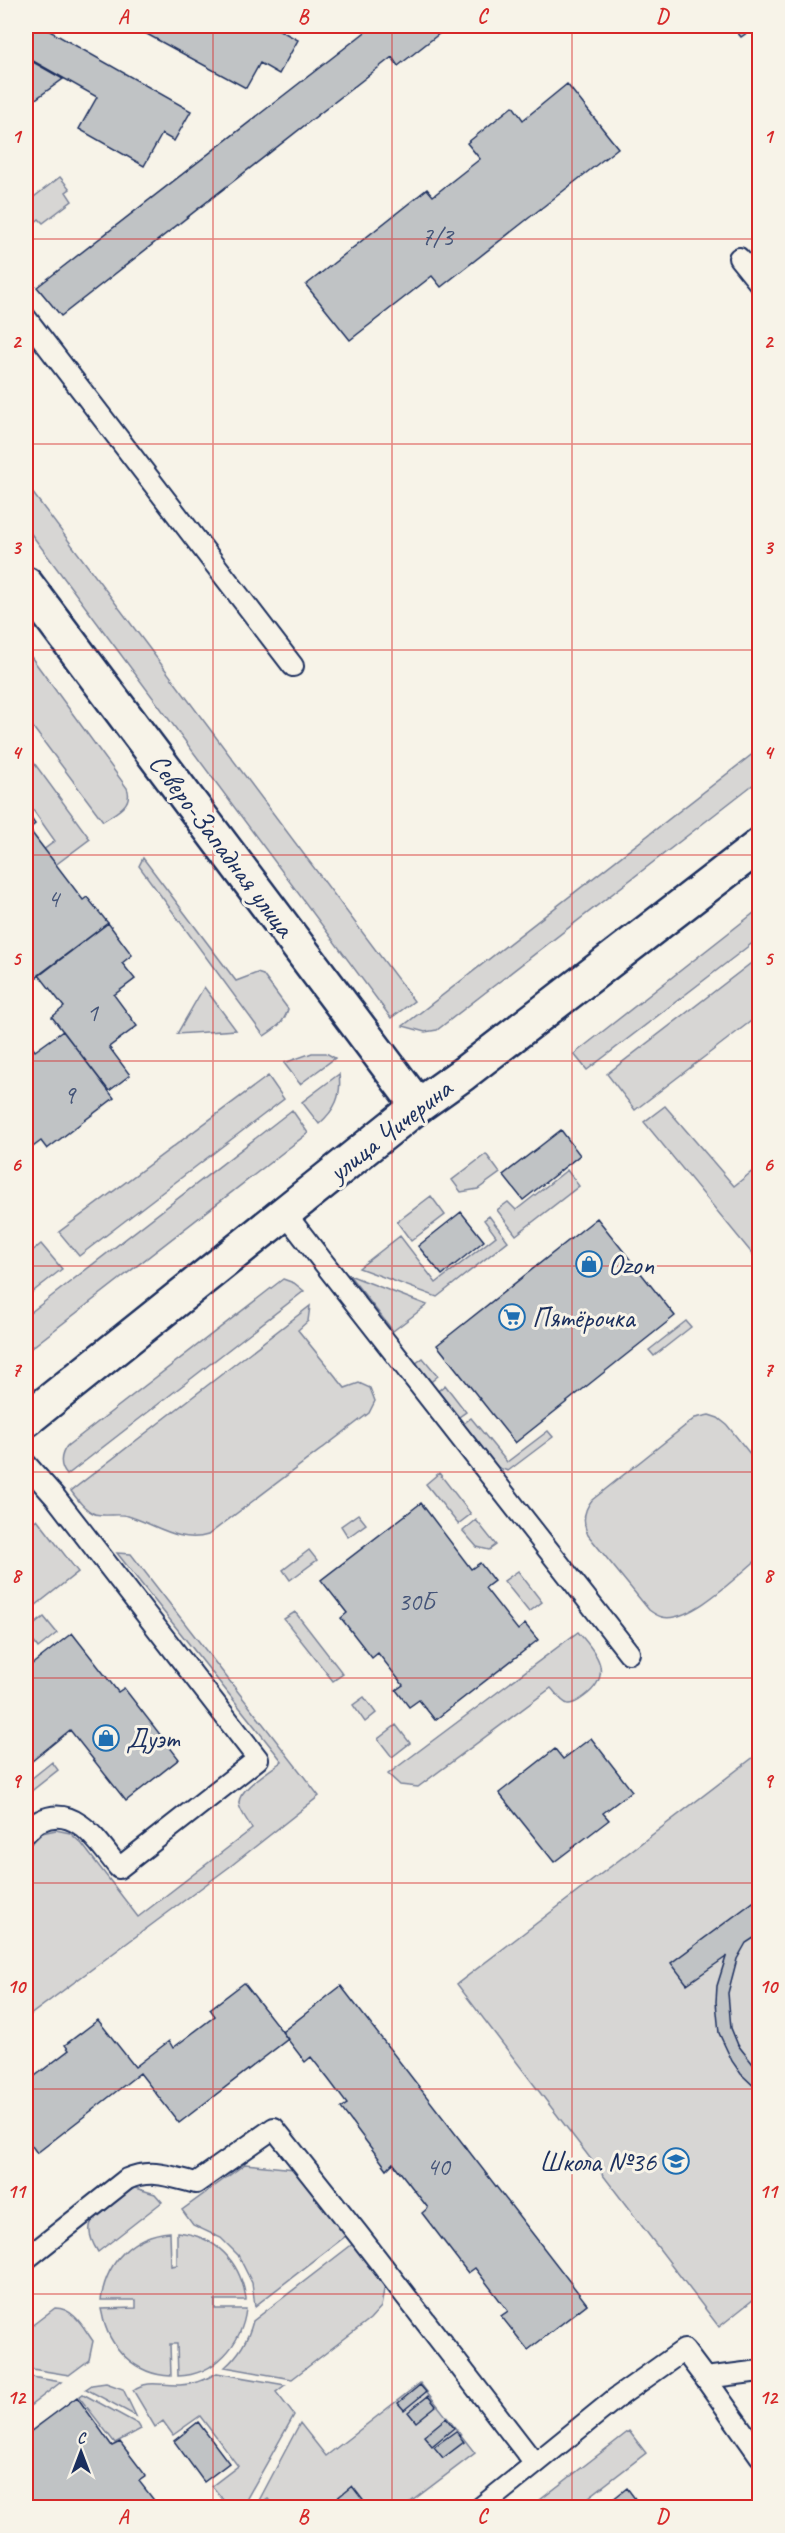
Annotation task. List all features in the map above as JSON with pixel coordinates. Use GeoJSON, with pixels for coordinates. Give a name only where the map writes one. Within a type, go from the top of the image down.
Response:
{"type":"FeatureCollection","features":[{"type":"Feature","properties":{"kind":"main road","name":"Северо-Западная улица"},"geometry":{"type":"LineString","coordinates":[[26,584],[418,1106]]}},
{"type":"Feature","properties":{"kind":"main road","name":"улица Чичерина"},"geometry":{"type":"LineString","coordinates":[[26,1420],[418,1106],[463,1074],[759,845]]}},
{"type":"Feature","properties":{"kind":"lane"},"geometry":{"type":"LineString","coordinates":[[739,258],[759,284]]}},
{"type":"Feature","properties":{"kind":"lane"},"geometry":{"type":"LineString","coordinates":[[26,318],[293,666]]}},
{"type":"Feature","properties":{"kind":"lane"},"geometry":{"type":"LineString","coordinates":[[284,1212],[628,1653]]}},
{"type":"Feature","properties":{"kind":"lane"},"geometry":{"type":"LineString","coordinates":[[26,1464],[56,1498],[258,1759],[119,1868],[87,1829],[66,1817],[40,1821],[26,1833]]}},
{"type":"Feature","properties":{"kind":"lane"},"geometry":{"type":"LineString","coordinates":[[26,2259],[127,2179],[141,2173],[196,2183],[274,2128],[535,2464]]}},
{"type":"Feature","properties":{"kind":"lane"},"geometry":{"type":"LineString","coordinates":[[480,2508],[615,2399],[684,2350],[759,2456]]}},
{"type":"Feature","properties":{"kind":"lane"},"geometry":{"type":"LineString","coordinates":[[705,2378],[759,2371]]}},
{"type":"Feature","properties":{"kind":"shaded area"},"geometry":{"type":"Polygon","coordinates":[[[60,177],[70,189],[66,192],[72,201],[43,223],[39,219],[26,230],[26,203],[60,177]]]}},
{"type":"Feature","properties":{"kind":"shaded area"},"geometry":{"type":"Polygon","coordinates":[[[26,484],[414,1001],[391,1018],[26,527],[26,484]]]}},
{"type":"Feature","properties":{"kind":"shaded area"},"geometry":{"type":"Polygon","coordinates":[[[26,650],[127,788],[126,804],[103,821],[26,718],[26,650]]]}},
{"type":"Feature","properties":{"kind":"shaded area"},"geometry":{"type":"Polygon","coordinates":[[[759,749],[759,780],[437,1030],[425,1032],[403,1026],[759,749]]]}},
{"type":"Feature","properties":{"kind":"shaded area"},"geometry":{"type":"Polygon","coordinates":[[[26,752],[90,839],[54,866],[42,851],[55,841],[26,800],[26,752]]]}},
{"type":"Feature","properties":{"kind":"shaded area"},"geometry":{"type":"Polygon","coordinates":[[[143,858],[236,981],[257,973],[263,975],[288,1009],[282,1022],[264,1036],[139,866],[143,858]]]}},
{"type":"Feature","properties":{"kind":"shaded area"},"geometry":{"type":"Polygon","coordinates":[[[759,909],[759,938],[587,1070],[574,1054],[759,909]]]}},
{"type":"Feature","properties":{"kind":"shaded area"},"geometry":{"type":"Polygon","coordinates":[[[759,957],[759,1015],[635,1110],[607,1074],[759,957]]]}},
{"type":"Feature","properties":{"kind":"shaded area"},"geometry":{"type":"Polygon","coordinates":[[[204,987],[236,1030],[177,1034],[204,987]]]}},
{"type":"Feature","properties":{"kind":"shaded area"},"geometry":{"type":"Polygon","coordinates":[[[312,1053],[326,1053],[335,1058],[300,1084],[284,1063],[312,1053]]]}},
{"type":"Feature","properties":{"kind":"shaded area"},"geometry":{"type":"Polygon","coordinates":[[[339,1074],[340,1082],[336,1102],[319,1124],[302,1102],[339,1074]]]}},
{"type":"Feature","properties":{"kind":"shaded area"},"geometry":{"type":"Polygon","coordinates":[[[268,1076],[284,1099],[79,1256],[59,1232],[268,1076]]]}},
{"type":"Feature","properties":{"kind":"shaded area"},"geometry":{"type":"Polygon","coordinates":[[[665,1106],[734,1186],[759,1166],[759,1262],[644,1122],[665,1106]]]}},
{"type":"Feature","properties":{"kind":"shaded area"},"geometry":{"type":"Polygon","coordinates":[[[292,1110],[308,1133],[26,1352],[26,1316],[292,1110]]]}},
{"type":"Feature","properties":{"kind":"shaded area"},"geometry":{"type":"Polygon","coordinates":[[[486,1154],[500,1173],[478,1189],[461,1192],[452,1180],[486,1154]]]}},
{"type":"Feature","properties":{"kind":"shaded area"},"geometry":{"type":"Polygon","coordinates":[[[567,1170],[579,1186],[516,1235],[497,1210],[508,1202],[516,1210],[567,1170]]]}},
{"type":"Feature","properties":{"kind":"shaded area"},"geometry":{"type":"Polygon","coordinates":[[[431,1196],[445,1215],[411,1241],[397,1222],[431,1196]]]}},
{"type":"Feature","properties":{"kind":"shaded area"},"geometry":{"type":"Polygon","coordinates":[[[489,1216],[508,1241],[437,1297],[359,1268],[400,1236],[436,1283],[496,1236],[484,1220],[489,1216]]]}},
{"type":"Feature","properties":{"kind":"shaded area"},"geometry":{"type":"Polygon","coordinates":[[[41,1244],[62,1269],[26,1297],[26,1256],[41,1244]]]}},
{"type":"Feature","properties":{"kind":"shaded area"},"geometry":{"type":"Polygon","coordinates":[[[349,1275],[427,1305],[393,1331],[349,1275]]]}},
{"type":"Feature","properties":{"kind":"shaded area"},"geometry":{"type":"Polygon","coordinates":[[[283,1279],[294,1283],[304,1291],[67,1475],[61,1460],[67,1446],[283,1279]]]}},
{"type":"Feature","properties":{"kind":"shaded area"},"geometry":{"type":"Polygon","coordinates":[[[310,1306],[308,1321],[298,1330],[345,1388],[359,1383],[370,1388],[375,1401],[369,1413],[208,1535],[187,1537],[128,1516],[95,1514],[79,1501],[71,1491],[310,1306]]]}},
{"type":"Feature","properties":{"kind":"shaded area"},"geometry":{"type":"Polygon","coordinates":[[[686,1321],[691,1327],[654,1356],[649,1350],[686,1321]]]}},
{"type":"Feature","properties":{"kind":"shaded area"},"geometry":{"type":"Polygon","coordinates":[[[423,1358],[438,1376],[426,1386],[411,1367],[423,1358]]]}},
{"type":"Feature","properties":{"kind":"shaded area"},"geometry":{"type":"Polygon","coordinates":[[[445,1385],[466,1412],[453,1421],[433,1395],[445,1385]]]}},
{"type":"Feature","properties":{"kind":"shaded area"},"geometry":{"type":"Polygon","coordinates":[[[709,1415],[727,1425],[759,1465],[759,1558],[699,1606],[673,1617],[662,1617],[649,1610],[588,1535],[584,1521],[585,1512],[592,1500],[695,1418],[709,1415]]]}},
{"type":"Feature","properties":{"kind":"shaded area"},"geometry":{"type":"Polygon","coordinates":[[[471,1418],[507,1462],[548,1431],[553,1437],[508,1471],[496,1467],[459,1427],[471,1418]]]}},
{"type":"Feature","properties":{"kind":"shaded area"},"geometry":{"type":"Polygon","coordinates":[[[439,1473],[471,1514],[458,1524],[426,1484],[439,1473]]]}},
{"type":"Feature","properties":{"kind":"shaded area"},"geometry":{"type":"Polygon","coordinates":[[[358,1514],[366,1524],[348,1537],[341,1526],[358,1514]]]}},
{"type":"Feature","properties":{"kind":"shaded area"},"geometry":{"type":"Polygon","coordinates":[[[37,1519],[78,1572],[26,1613],[26,1528],[37,1519]]]}},
{"type":"Feature","properties":{"kind":"shaded area"},"geometry":{"type":"Polygon","coordinates":[[[476,1520],[496,1545],[489,1550],[477,1547],[463,1531],[476,1520]]]}},
{"type":"Feature","properties":{"kind":"shaded area"},"geometry":{"type":"Polygon","coordinates":[[[309,1550],[317,1560],[290,1580],[283,1570],[309,1550]]]}},
{"type":"Feature","properties":{"kind":"shaded area"},"geometry":{"type":"Polygon","coordinates":[[[117,1553],[131,1554],[319,1796],[232,1865],[26,2018],[26,1847],[42,1833],[56,1830],[70,1833],[82,1844],[138,1917],[252,1829],[240,1807],[240,1798],[249,1786],[282,1761],[117,1553]]]}},
{"type":"Feature","properties":{"kind":"shaded area"},"geometry":{"type":"Polygon","coordinates":[[[518,1571],[542,1602],[529,1612],[504,1581],[518,1571]]]}},
{"type":"Feature","properties":{"kind":"shaded area"},"geometry":{"type":"Polygon","coordinates":[[[295,1612],[343,1674],[333,1681],[284,1619],[295,1612]]]}},
{"type":"Feature","properties":{"kind":"shaded area"},"geometry":{"type":"Polygon","coordinates":[[[44,1617],[57,1633],[38,1648],[26,1631],[44,1617]]]}},
{"type":"Feature","properties":{"kind":"shaded area"},"geometry":{"type":"Polygon","coordinates":[[[578,1632],[596,1656],[601,1672],[594,1688],[582,1699],[575,1703],[565,1703],[551,1688],[418,1787],[400,1785],[388,1774],[578,1632]]]}},
{"type":"Feature","properties":{"kind":"shaded area"},"geometry":{"type":"Polygon","coordinates":[[[364,1697],[376,1713],[365,1722],[353,1705],[364,1697]]]}},
{"type":"Feature","properties":{"kind":"shaded area"},"geometry":{"type":"Polygon","coordinates":[[[396,1725],[410,1743],[392,1757],[378,1739],[396,1725]]]}},
{"type":"Feature","properties":{"kind":"shaded area","name":"Школа №36"},"geometry":{"type":"Polygon","coordinates":[[[759,1753],[759,2295],[719,2327],[457,1984],[759,1753]]]}},
{"type":"Feature","properties":{"kind":"shaded area"},"geometry":{"type":"Polygon","coordinates":[[[52,1762],[58,1770],[29,1793],[26,1783],[52,1762]]]}},
{"type":"Feature","properties":{"kind":"shaded area"},"geometry":{"type":"Polygon","coordinates":[[[245,2164],[295,2169],[347,2235],[255,2306],[252,2283],[238,2255],[221,2238],[193,2225],[182,2210],[245,2164]]]}},
{"type":"Feature","properties":{"kind":"shaded area"},"geometry":{"type":"Polygon","coordinates":[[[135,2188],[155,2194],[162,2202],[98,2252],[93,2244],[90,2224],[97,2214],[113,2201],[135,2188]]]}},
{"type":"Feature","properties":{"kind":"shaded area"},"geometry":{"type":"Polygon","coordinates":[[[170,2232],[171,2266],[177,2265],[177,2232],[203,2239],[214,2245],[232,2262],[243,2285],[246,2298],[246,2300],[215,2300],[215,2309],[246,2309],[239,2334],[215,2364],[204,2370],[178,2376],[177,2344],[170,2344],[171,2376],[146,2371],[135,2365],[117,2348],[105,2325],[101,2309],[136,2308],[136,2300],[101,2300],[109,2274],[123,2253],[133,2245],[156,2234],[170,2232]]]}},
{"type":"Feature","properties":{"kind":"shaded area"},"geometry":{"type":"Polygon","coordinates":[[[354,2243],[385,2284],[381,2307],[370,2319],[292,2379],[225,2367],[242,2347],[253,2321],[354,2243]]]}},
{"type":"Feature","properties":{"kind":"shaded area"},"geometry":{"type":"Polygon","coordinates":[[[55,2308],[68,2311],[73,2315],[93,2341],[89,2360],[69,2375],[26,2368],[26,2330],[55,2308]]]}},
{"type":"Feature","properties":{"kind":"shaded area"},"geometry":{"type":"Polygon","coordinates":[[[217,2373],[285,2385],[276,2392],[294,2415],[242,2507],[229,2507],[212,2486],[238,2466],[200,2416],[173,2435],[163,2421],[155,2427],[133,2390],[150,2384],[190,2384],[217,2373]]]}},
{"type":"Feature","properties":{"kind":"shaded area"},"geometry":{"type":"Polygon","coordinates":[[[26,2376],[61,2382],[26,2409],[26,2376]]]}},
{"type":"Feature","properties":{"kind":"shaded area"},"geometry":{"type":"Polygon","coordinates":[[[106,2383],[123,2389],[136,2416],[86,2389],[92,2385],[106,2383]]]}},
{"type":"Feature","properties":{"kind":"shaded area"},"geometry":{"type":"Polygon","coordinates":[[[420,2383],[475,2453],[404,2507],[275,2507],[268,2499],[255,2508],[300,2423],[326,2456],[420,2383]]]}},
{"type":"Feature","properties":{"kind":"shaded area"},"geometry":{"type":"Polygon","coordinates":[[[83,2394],[138,2424],[141,2429],[115,2443],[79,2397],[83,2394]]]}},
{"type":"Feature","properties":{"kind":"shaded area"},"geometry":{"type":"Polygon","coordinates":[[[629,2431],[646,2453],[576,2507],[531,2507],[629,2431]]]}},
{"type":"Feature","properties":{"kind":"building"},"geometry":{"type":"Polygon","coordinates":[[[26,26],[41,26],[191,111],[174,141],[162,134],[144,166],[79,129],[97,97],[26,57],[26,26]]]}},
{"type":"Feature","properties":{"kind":"building"},"geometry":{"type":"Polygon","coordinates":[[[132,26],[272,26],[298,40],[279,74],[260,63],[246,88],[132,26]]]}},
{"type":"Feature","properties":{"kind":"building"},"geometry":{"type":"Polygon","coordinates":[[[373,26],[449,26],[398,66],[392,57],[61,316],[37,287],[373,26]]]}},
{"type":"Feature","properties":{"kind":"building"},"geometry":{"type":"Polygon","coordinates":[[[732,26],[757,26],[741,37],[732,26]]]}},
{"type":"Feature","properties":{"kind":"building"},"geometry":{"type":"Polygon","coordinates":[[[26,58],[63,79],[26,106],[26,58]]]}},
{"type":"Feature","properties":{"kind":"building"},"geometry":{"type":"Polygon","coordinates":[[[567,84],[618,148],[441,287],[432,276],[350,340],[306,285],[427,189],[433,196],[480,159],[467,143],[513,106],[523,120],[567,84]]]}},
{"type":"Feature","properties":{"kind":"building"},"geometry":{"type":"Polygon","coordinates":[[[26,811],[35,824],[29,829],[83,900],[87,897],[108,923],[28,984],[26,980],[26,811]]]}},
{"type":"Feature","properties":{"kind":"building"},"geometry":{"type":"Polygon","coordinates":[[[108,923],[132,955],[122,963],[135,979],[114,995],[137,1026],[109,1047],[130,1075],[109,1091],[52,1017],[64,1007],[39,975],[108,923]]]}},
{"type":"Feature","properties":{"kind":"building"},"geometry":{"type":"Polygon","coordinates":[[[63,1031],[114,1098],[47,1149],[41,1141],[26,1152],[26,1038],[35,1051],[63,1031]]]}},
{"type":"Feature","properties":{"kind":"building"},"geometry":{"type":"Polygon","coordinates":[[[561,1130],[580,1155],[523,1200],[503,1175],[561,1130]]]}},
{"type":"Feature","properties":{"kind":"building"},"geometry":{"type":"Polygon","coordinates":[[[461,1212],[484,1241],[442,1275],[418,1246],[461,1212]]]}},
{"type":"Feature","properties":{"kind":"building"},"geometry":{"type":"Polygon","coordinates":[[[597,1218],[675,1316],[515,1443],[437,1345],[597,1218]]]}},
{"type":"Feature","properties":{"kind":"building"},"geometry":{"type":"Polygon","coordinates":[[[421,1503],[471,1569],[480,1563],[494,1581],[485,1588],[518,1630],[525,1624],[538,1640],[435,1720],[419,1700],[409,1707],[396,1690],[403,1685],[378,1653],[372,1658],[341,1618],[347,1613],[321,1580],[421,1503]]]}},
{"type":"Feature","properties":{"kind":"building"},"geometry":{"type":"Polygon","coordinates":[[[72,1633],[118,1692],[124,1688],[179,1759],[126,1801],[70,1730],[26,1766],[26,1669],[72,1633]]]}},
{"type":"Feature","properties":{"kind":"building"},"geometry":{"type":"Polygon","coordinates":[[[591,1738],[632,1791],[603,1813],[609,1820],[554,1862],[499,1793],[555,1749],[563,1759],[591,1738]]]}},
{"type":"Feature","properties":{"kind":"building"},"geometry":{"type":"Polygon","coordinates":[[[760,1897],[760,1934],[746,1943],[737,1959],[728,1993],[731,2028],[738,2045],[760,2073],[760,2092],[741,2074],[719,2033],[717,1986],[726,1957],[687,1984],[671,1963],[760,1897]]]}},
{"type":"Feature","properties":{"kind":"building"},"geometry":{"type":"Polygon","coordinates":[[[244,1983],[288,2039],[179,2123],[140,2073],[37,2153],[26,2138],[26,2081],[69,2050],[65,2045],[98,2020],[135,2067],[169,2041],[173,2048],[215,2016],[210,2009],[244,1983]]]}},
{"type":"Feature","properties":{"kind":"building"},"geometry":{"type":"Polygon","coordinates":[[[341,1986],[587,2304],[528,2350],[501,2316],[508,2311],[475,2268],[468,2273],[422,2213],[428,2208],[393,2163],[387,2169],[341,2108],[347,2104],[329,2080],[311,2057],[305,2062],[282,2032],[341,1986]]]}},
{"type":"Feature","properties":{"kind":"building"},"geometry":{"type":"Polygon","coordinates":[[[420,2385],[426,2392],[404,2410],[398,2403],[420,2385]]]}},
{"type":"Feature","properties":{"kind":"building"},"geometry":{"type":"Polygon","coordinates":[[[428,2396],[436,2406],[416,2422],[408,2412],[428,2396]]]}},
{"type":"Feature","properties":{"kind":"building"},"geometry":{"type":"Polygon","coordinates":[[[77,2397],[112,2446],[120,2442],[146,2476],[139,2481],[160,2508],[26,2508],[26,2435],[77,2397]]]}},
{"type":"Feature","properties":{"kind":"building"},"geometry":{"type":"Polygon","coordinates":[[[446,2418],[454,2428],[432,2446],[424,2436],[446,2418]]]}},
{"type":"Feature","properties":{"kind":"building"},"geometry":{"type":"Polygon","coordinates":[[[198,2422],[229,2463],[204,2482],[174,2441],[198,2422]]]}},
{"type":"Feature","properties":{"kind":"building"},"geometry":{"type":"Polygon","coordinates":[[[456,2431],[464,2442],[443,2458],[434,2447],[456,2431]]]}},
{"type":"Feature","properties":{"kind":"building"},"geometry":{"type":"Polygon","coordinates":[[[352,2486],[369,2508],[325,2508],[352,2486]]]}},
{"type":"Feature","properties":{"kind":"building"},"geometry":{"type":"Polygon","coordinates":[[[627,2488],[642,2508],[602,2508],[627,2488]]]}},
{"type":"Feature","properties":{"kind":"place","name":"Ozon"},"geometry":{"type":"Point","coordinates":[589,1264]}},
{"type":"Feature","properties":{"kind":"place","name":"Пятёрочка"},"geometry":{"type":"Point","coordinates":[512,1317]}},
{"type":"Feature","properties":{"kind":"place","name":"Дуэт"},"geometry":{"type":"Point","coordinates":[106,1738]}},
{"type":"Feature","properties":{"kind":"place","name":"Школа №36"},"geometry":{"type":"Point","coordinates":[676,2161]}}]}
